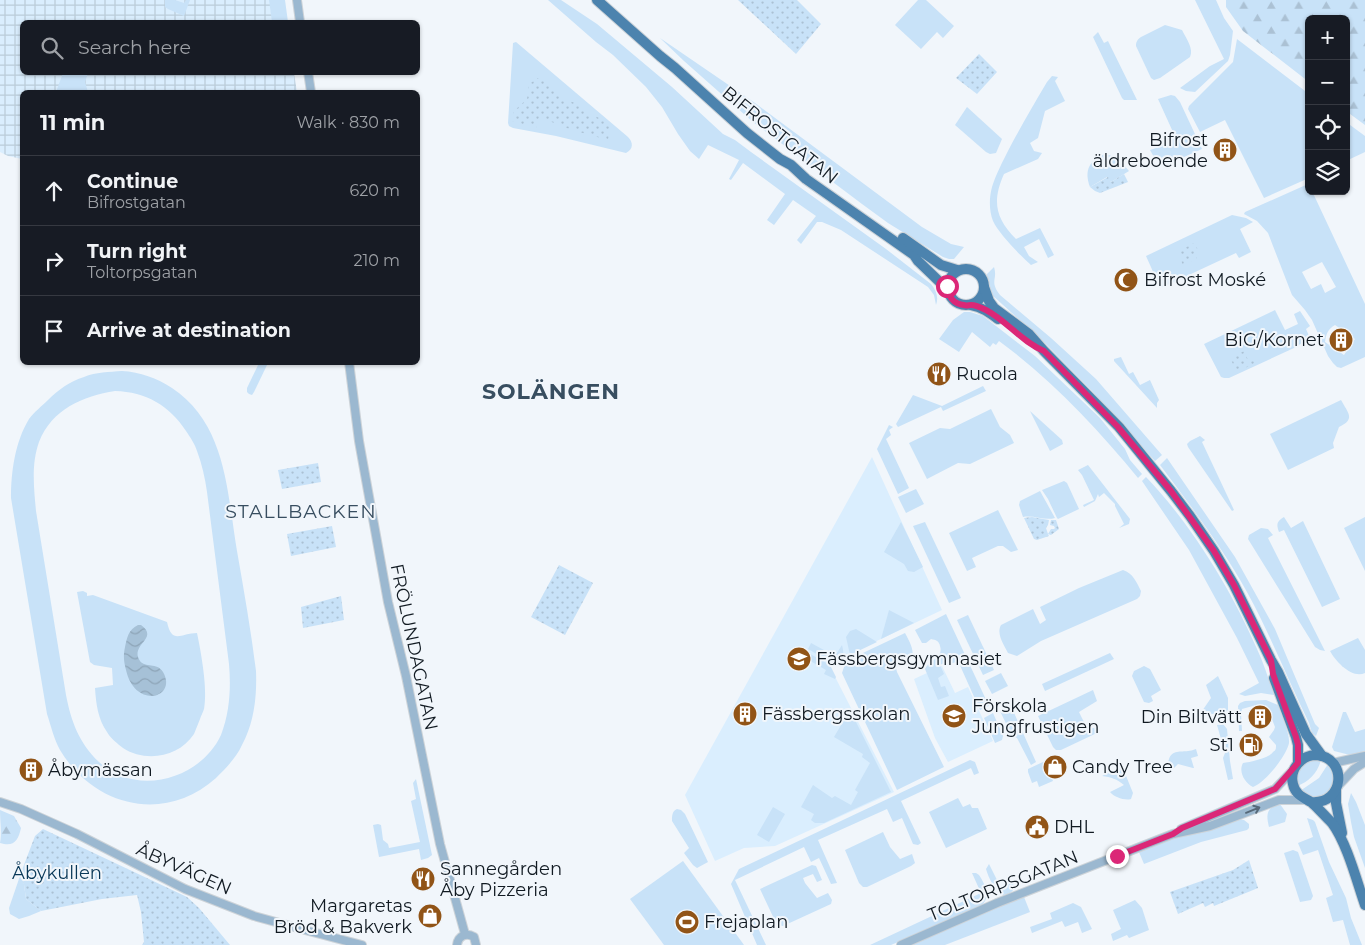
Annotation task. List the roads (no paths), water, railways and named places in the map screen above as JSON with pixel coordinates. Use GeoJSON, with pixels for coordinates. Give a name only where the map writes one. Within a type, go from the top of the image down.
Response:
{"type":"FeatureCollection","features":[{"type":"Feature","properties":{"kind":"main road","name":"BIFROSTGATAN"},"geometry":{"type":"LineString","coordinates":[[597,0],[747,133],[780,159],[791,165],[806,179],[914,255],[948,289],[950,296],[955,302],[964,306],[972,305],[989,312],[1031,344],[1044,351]]}},
{"type":"Feature","properties":{"kind":"main road","name":"BIFROSTGATAN"},"geometry":{"type":"LineString","coordinates":[[605,0],[630,20],[757,134],[836,192],[941,265],[958,270],[968,269],[976,271],[982,278],[989,301],[994,308],[1029,334],[1118,427],[1190,516],[1234,585],[1278,672],[1306,734],[1322,756]]}},
{"type":"Feature","properties":{"kind":"main road"},"geometry":{"type":"LineString","coordinates":[[948,289],[950,277],[958,270]]}},
{"type":"Feature","properties":{"kind":"main road"},"geometry":{"type":"LineString","coordinates":[[972,305],[982,297],[984,287]]}},
{"type":"Feature","properties":{"kind":"main road","name":"BIFROSTGATAN"},"geometry":{"type":"LineString","coordinates":[[1271,660],[1273,674],[1298,745],[1296,766]]}},
{"type":"Feature","properties":{"kind":"main road"},"geometry":{"type":"LineString","coordinates":[[1346,851],[1331,822],[1308,801],[1299,796],[1294,787],[1292,780],[1296,766],[1309,756],[1322,756],[1333,763],[1338,774],[1336,807],[1346,851],[1365,906]]}},
{"type":"Feature","properties":{"kind":"main road"},"geometry":{"type":"LineString","coordinates":[[1308,801],[1324,801],[1337,788]]}},
{"type":"Feature","properties":{"kind":"street"},"geometry":{"type":"LineString","coordinates":[[297,0],[300,20]]}},
{"type":"Feature","properties":{"kind":"street"},"geometry":{"type":"LineString","coordinates":[[308,75],[311,90]]}},
{"type":"Feature","properties":{"kind":"street","name":"FRÖLUNDAGATAN"},"geometry":{"type":"LineString","coordinates":[[349,365],[359,441],[388,602],[404,667],[440,844],[465,934]]}},
{"type":"Feature","properties":{"kind":"street"},"geometry":{"type":"LineString","coordinates":[[1333,763],[1365,756]]}},
{"type":"Feature","properties":{"kind":"street"},"geometry":{"type":"LineString","coordinates":[[1337,788],[1354,769],[1365,762]]}},
{"type":"Feature","properties":{"kind":"street","name":"TOLTORPSGATAN"},"geometry":{"type":"LineString","coordinates":[[1173,834],[1182,828],[1275,789],[1296,766]]}},
{"type":"Feature","properties":{"kind":"street","name":"TOLTORPSGATAN"},"geometry":{"type":"LineString","coordinates":[[901,945],[1004,900],[1173,834],[1210,826],[1278,800],[1308,801]]}},
{"type":"Feature","properties":{"kind":"street","name":"ÅBYVÄGEN"},"geometry":{"type":"LineString","coordinates":[[0,802],[21,809],[77,834],[185,889],[254,916],[362,945]]}},
{"type":"Feature","properties":{"kind":"street"},"geometry":{"type":"LineString","coordinates":[[457,945],[460,937],[465,934],[474,937],[476,945]]}},
{"type":"Feature","properties":{"kind":"water"},"geometry":{"type":"Polygon","coordinates":[[[141,625],[146,630],[147,634],[138,650],[140,661],[158,667],[163,672],[166,681],[165,688],[154,696],[138,691],[131,683],[125,667],[124,653],[127,637],[132,629],[141,625]]]}},
{"type":"Feature","properties":{"kind":"place","name":"Bifrost äldreboende"},"geometry":{"type":"Point","coordinates":[1225,150]}},
{"type":"Feature","properties":{"kind":"place","name":"Bifrost Moské"},"geometry":{"type":"Point","coordinates":[1126,280]}},
{"type":"Feature","properties":{"kind":"place","name":"BiG/Kornet"},"geometry":{"type":"Point","coordinates":[1341,340]}},
{"type":"Feature","properties":{"kind":"place","name":"Rucola"},"geometry":{"type":"Point","coordinates":[939,374]}},
{"type":"Feature","properties":{"kind":"place","name":"Fässbergsgymnasiet"},"geometry":{"type":"Point","coordinates":[799,659]}},
{"type":"Feature","properties":{"kind":"place","name":"Fässbergsskolan"},"geometry":{"type":"Point","coordinates":[745,714]}},
{"type":"Feature","properties":{"kind":"place","name":"Förskola Jungfrustigen"},"geometry":{"type":"Point","coordinates":[954,716]}},
{"type":"Feature","properties":{"kind":"place","name":"Din Biltvätt"},"geometry":{"type":"Point","coordinates":[1260,717]}},
{"type":"Feature","properties":{"kind":"place","name":"St1"},"geometry":{"type":"Point","coordinates":[1251,745]}},
{"type":"Feature","properties":{"kind":"place","name":"Candy Tree"},"geometry":{"type":"Point","coordinates":[1055,767]}},
{"type":"Feature","properties":{"kind":"place","name":"Åbymässan"},"geometry":{"type":"Point","coordinates":[31,770]}},
{"type":"Feature","properties":{"kind":"place","name":"DHL"},"geometry":{"type":"Point","coordinates":[1037,827]}},
{"type":"Feature","properties":{"kind":"place","name":"Sannegården Åby Pizzeria"},"geometry":{"type":"Point","coordinates":[423,879]}},
{"type":"Feature","properties":{"kind":"place","name":"Margaretas Bröd & Bakverk"},"geometry":{"type":"Point","coordinates":[430,916]}},
{"type":"Feature","properties":{"kind":"place","name":"Frejaplan"},"geometry":{"type":"Point","coordinates":[687,922]}},
{"type":"Feature","properties":{"kind":"district","name":"SOLÄNGEN"},"geometry":{"type":"Point","coordinates":[551,391]}},
{"type":"Feature","properties":{"kind":"district","name":"STALLBACKEN"},"geometry":{"type":"Point","coordinates":[301,511]}},
{"type":"Feature","properties":{"kind":"park label","name":"Åbykullen"},"geometry":{"type":"Point","coordinates":[57,873]}}]}
